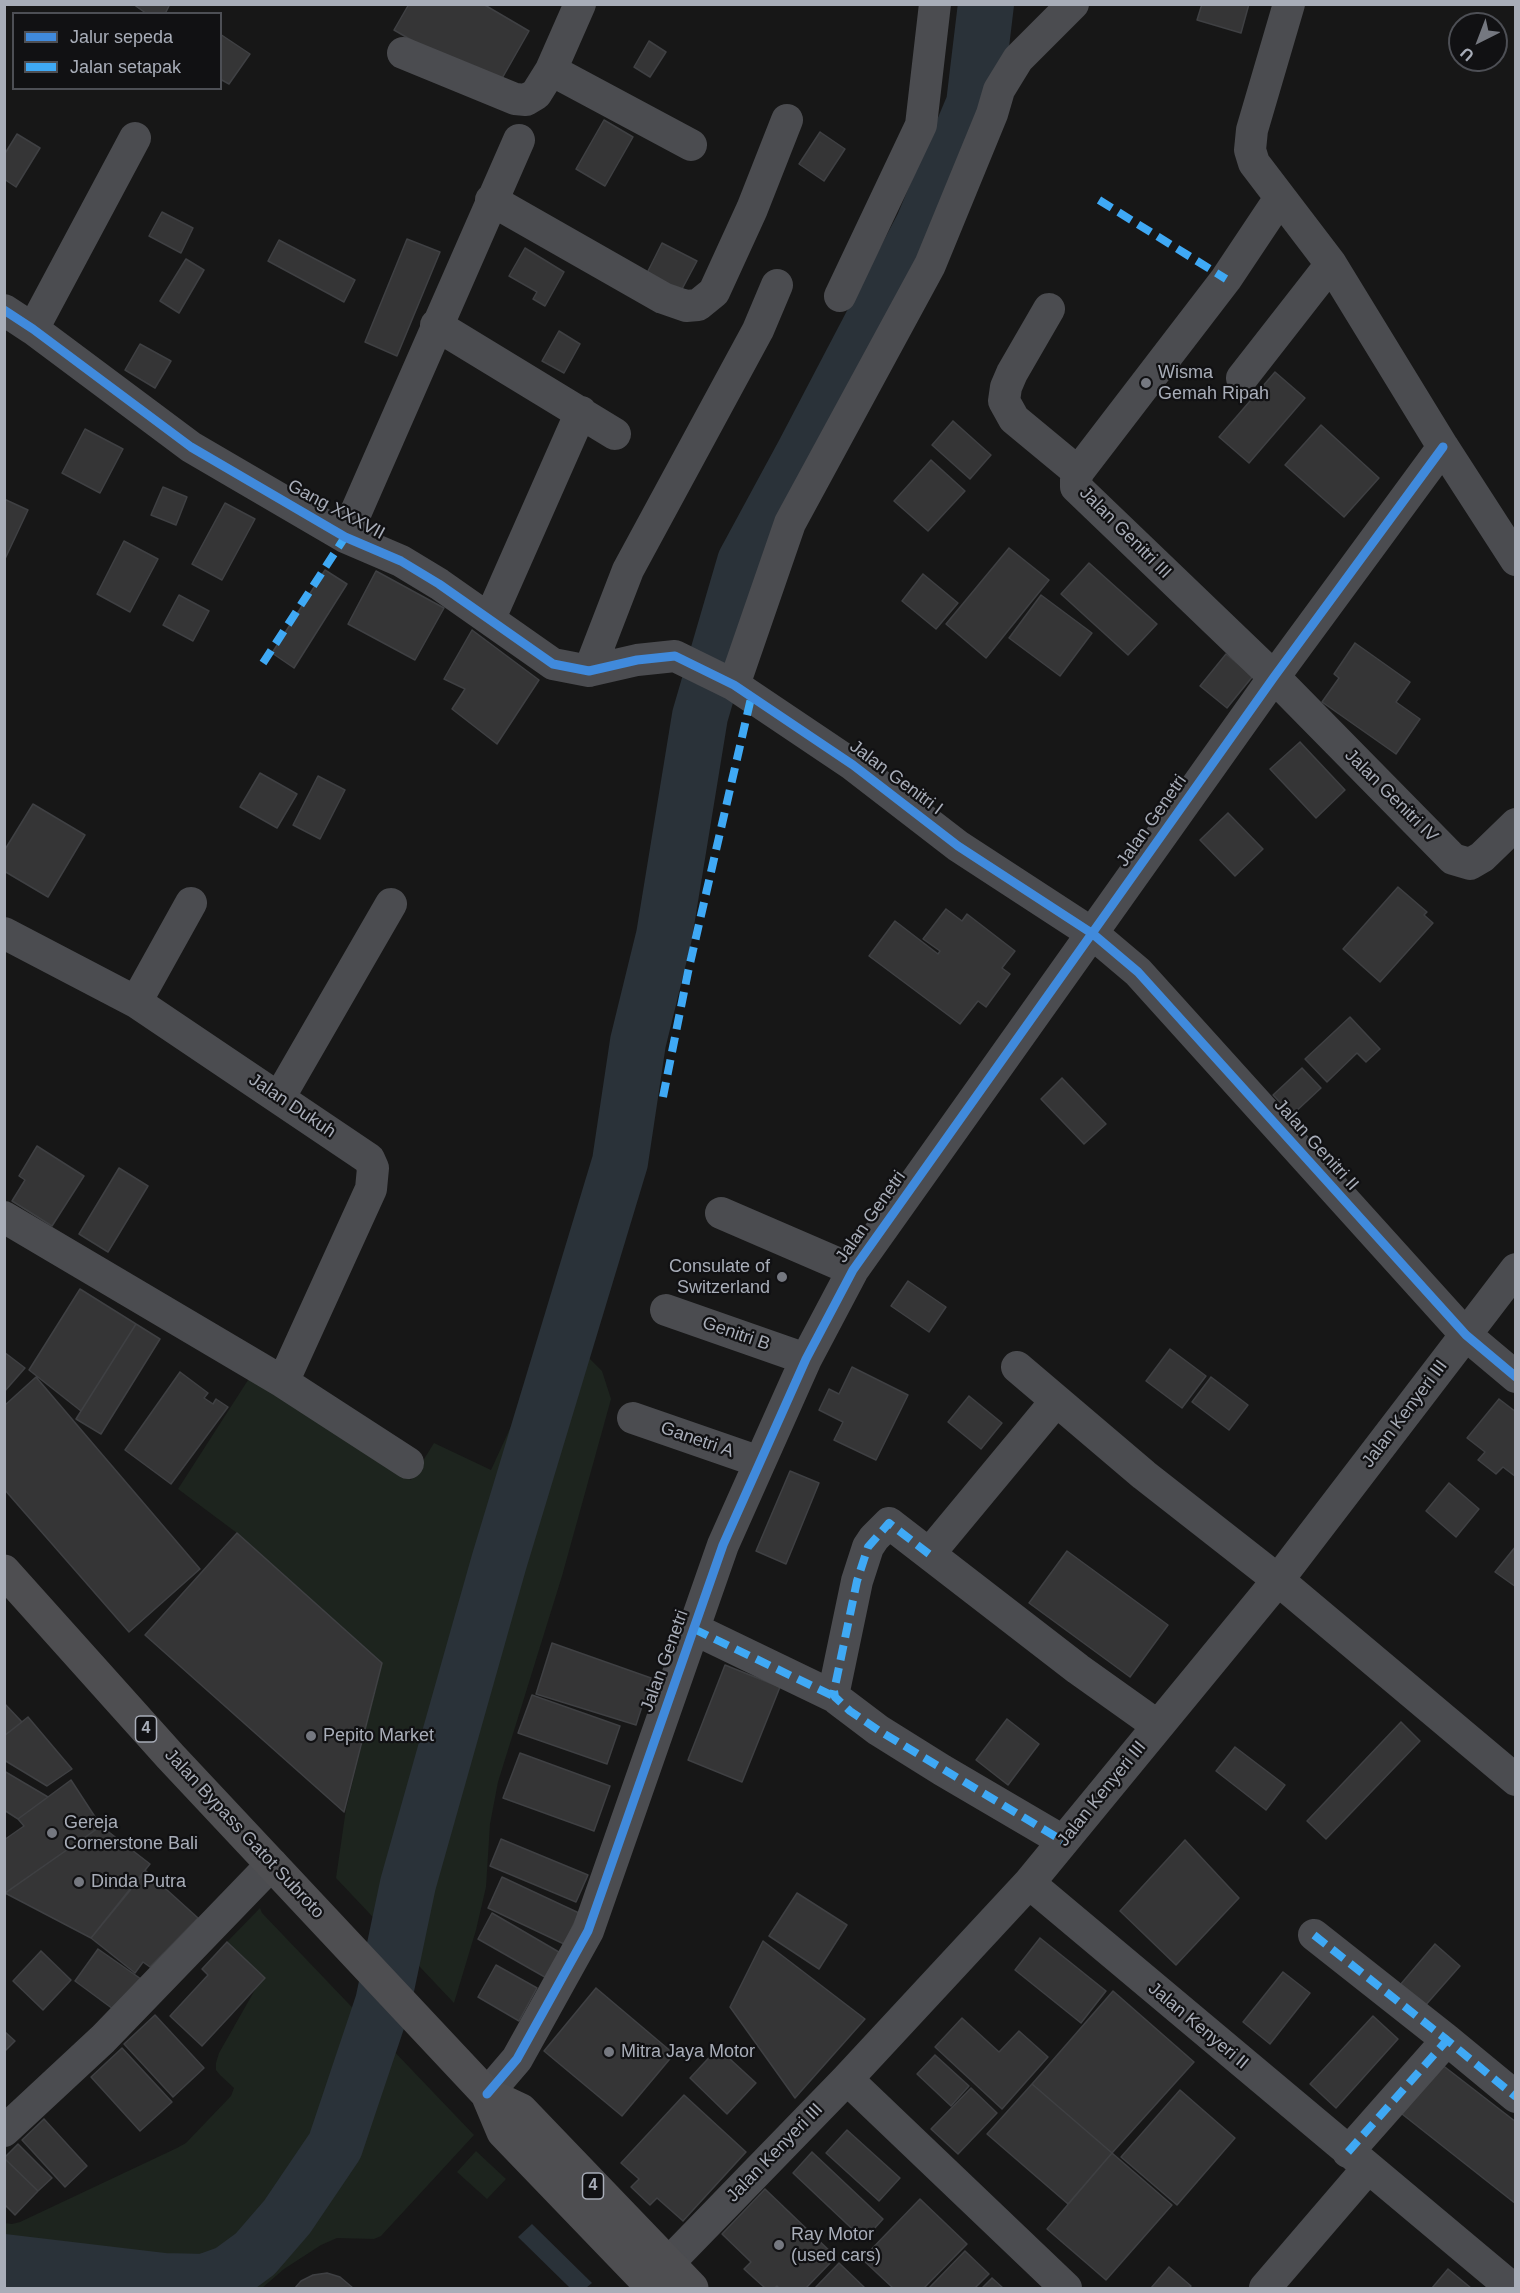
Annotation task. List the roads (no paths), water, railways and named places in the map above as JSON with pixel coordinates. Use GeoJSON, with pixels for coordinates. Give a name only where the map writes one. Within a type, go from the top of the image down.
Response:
{"type":"FeatureCollection","features":[{"type":"Feature","properties":{"kind":"highway","name":"Jalan Bypass Gatot Subroto"},"geometry":{"type":"LineString","coordinates":[[4,1571],[171,1756],[487,2094],[503,2132],[656,2279],[692,2289]]}},
{"type":"Feature","properties":{"kind":"street"},"geometry":{"type":"LineString","coordinates":[[403,53],[515,99],[526,100],[536,94],[552,70],[580,4]]}},
{"type":"Feature","properties":{"kind":"street"},"geometry":{"type":"LineString","coordinates":[[840,296],[921,125],[936,4]]}},
{"type":"Feature","properties":{"kind":"street"},"geometry":{"type":"LineString","coordinates":[[731,683],[790,523],[930,265],[992,114],[999,90],[1018,59],[1073,4]]}},
{"type":"Feature","properties":{"kind":"street"},"geometry":{"type":"LineString","coordinates":[[1290,4],[1252,130],[1250,150],[1254,163],[1331,264],[1515,560]]}},
{"type":"Feature","properties":{"kind":"street"},"geometry":{"type":"LineString","coordinates":[[552,70],[691,145]]}},
{"type":"Feature","properties":{"kind":"street"},"geometry":{"type":"LineString","coordinates":[[491,200],[663,298],[686,306],[698,305],[714,292],[752,209],[787,120]]}},
{"type":"Feature","properties":{"kind":"street"},"geometry":{"type":"LineString","coordinates":[[33,329],[135,138]]}},
{"type":"Feature","properties":{"kind":"street"},"geometry":{"type":"LineString","coordinates":[[345,537],[519,140]]}},
{"type":"Feature","properties":{"kind":"street","name":"Jalan Genitri III"},"geometry":{"type":"LineString","coordinates":[[1274,677],[1076,487],[1078,472],[1226,279],[1280,198]]}},
{"type":"Feature","properties":{"kind":"street"},"geometry":{"type":"LineString","coordinates":[[1242,378],[1331,264]]}},
{"type":"Feature","properties":{"kind":"street"},"geometry":{"type":"LineString","coordinates":[[590,671],[628,570],[758,330],[777,285]]}},
{"type":"Feature","properties":{"kind":"street"},"geometry":{"type":"LineString","coordinates":[[1049,309],[1012,373],[1006,387],[1004,401],[1014,419],[1078,472]]}},
{"type":"Feature","properties":{"kind":"street","name":"Gang XXXVII"},"geometry":{"type":"LineString","coordinates":[[4,310],[33,329],[191,447],[345,537],[401,561],[490,618],[553,664],[590,671],[637,660],[675,656]]}},
{"type":"Feature","properties":{"kind":"street"},"geometry":{"type":"LineString","coordinates":[[436,325],[615,434]]}},
{"type":"Feature","properties":{"kind":"street"},"geometry":{"type":"LineString","coordinates":[[490,618],[581,412]]}},
{"type":"Feature","properties":{"kind":"street","name":"Jalan Genetri"},"geometry":{"type":"LineString","coordinates":[[487,2094],[517,2059],[588,1931],[723,1545],[806,1359],[853,1270],[1274,677],[1443,447]]}},
{"type":"Feature","properties":{"kind":"street","name":"Jalan Genitri I"},"geometry":{"type":"LineString","coordinates":[[675,656],[731,683],[853,765],[958,846],[1093,934]]}},
{"type":"Feature","properties":{"kind":"street","name":"Jalan Genitri IV"},"geometry":{"type":"LineString","coordinates":[[1274,677],[1453,859],[1470,864],[1482,857],[1515,824]]}},
{"type":"Feature","properties":{"kind":"street"},"geometry":{"type":"LineString","coordinates":[[136,1002],[191,903]]}},
{"type":"Feature","properties":{"kind":"street"},"geometry":{"type":"LineString","coordinates":[[279,1098],[391,904]]}},
{"type":"Feature","properties":{"kind":"street","name":"Jalan Dukuh"},"geometry":{"type":"LineString","coordinates":[[4,933],[136,1002],[369,1159],[373,1168],[371,1189],[284,1382]]}},
{"type":"Feature","properties":{"kind":"street","name":"Jalan Genitri II"},"geometry":{"type":"LineString","coordinates":[[1093,934],[1138,972],[1466,1335],[1515,1377]]}},
{"type":"Feature","properties":{"kind":"street"},"geometry":{"type":"LineString","coordinates":[[720,1213],[853,1270]]}},
{"type":"Feature","properties":{"kind":"street"},"geometry":{"type":"LineString","coordinates":[[4,1217],[284,1382],[408,1463]]}},
{"type":"Feature","properties":{"kind":"street","name":"Jalan Kenyeri III"},"geometry":{"type":"LineString","coordinates":[[656,2279],[847,2079],[1029,1883],[1278,1580],[1515,1269]]}},
{"type":"Feature","properties":{"kind":"street","name":"Genitri B"},"geometry":{"type":"LineString","coordinates":[[666,1310],[806,1359]]}},
{"type":"Feature","properties":{"kind":"street"},"geometry":{"type":"LineString","coordinates":[[1017,1367],[1144,1475],[1278,1580],[1515,1780]]}},
{"type":"Feature","properties":{"kind":"street"},"geometry":{"type":"LineString","coordinates":[[929,1554],[1056,1401]]}},
{"type":"Feature","properties":{"kind":"street","name":"Ganetri A"},"geometry":{"type":"LineString","coordinates":[[633,1418],[760,1462]]}},
{"type":"Feature","properties":{"kind":"street"},"geometry":{"type":"LineString","coordinates":[[835,1697],[834,1691],[856,1581],[868,1547],[889,1523],[1078,1669],[1158,1726]]}},
{"type":"Feature","properties":{"kind":"street"},"geometry":{"type":"LineString","coordinates":[[694,1629],[835,1697],[850,1711],[1063,1841]]}},
{"type":"Feature","properties":{"kind":"street"},"geometry":{"type":"LineString","coordinates":[[4,2131],[282,1875]]}},
{"type":"Feature","properties":{"kind":"street","name":"Jalan Kenyeri II"},"geometry":{"type":"LineString","coordinates":[[1029,1883],[1512,2289]]}},
{"type":"Feature","properties":{"kind":"street"},"geometry":{"type":"LineString","coordinates":[[1314,1935],[1515,2097]]}},
{"type":"Feature","properties":{"kind":"street"},"geometry":{"type":"LineString","coordinates":[[1265,2289],[1447,2040]]}},
{"type":"Feature","properties":{"kind":"street"},"geometry":{"type":"LineString","coordinates":[[847,2079],[1066,2289]]}},
{"type":"Feature","properties":{"kind":"waterway"},"geometry":{"type":"LineString","coordinates":[[4,2262],[164,2281],[204,2282],[229,2273],[255,2254],[287,2217],[335,2146],[383,2003],[408,1884],[499,1562],[620,1162],[638,1042],[664,936],[700,716],[745,562],[923,226],[974,104],[986,4]]}},
{"type":"Feature","properties":{"kind":"place","name":"Wisma Gemah Ripah"},"geometry":{"type":"Point","coordinates":[1146,383]}},
{"type":"Feature","properties":{"kind":"place","name":"Consulate of Switzerland"},"geometry":{"type":"Point","coordinates":[782,1277]}},
{"type":"Feature","properties":{"kind":"place","name":"Pepito Market"},"geometry":{"type":"Point","coordinates":[311,1736]}},
{"type":"Feature","properties":{"kind":"place","name":"Gereja Cornerstone Bali"},"geometry":{"type":"Point","coordinates":[52,1833]}},
{"type":"Feature","properties":{"kind":"place","name":"Dinda Putra"},"geometry":{"type":"Point","coordinates":[79,1882]}},
{"type":"Feature","properties":{"kind":"place","name":"Mitra Jaya Motor"},"geometry":{"type":"Point","coordinates":[609,2052]}},
{"type":"Feature","properties":{"kind":"place","name":"Ray Motor (used cars)"},"geometry":{"type":"Point","coordinates":[779,2245]}}]}
